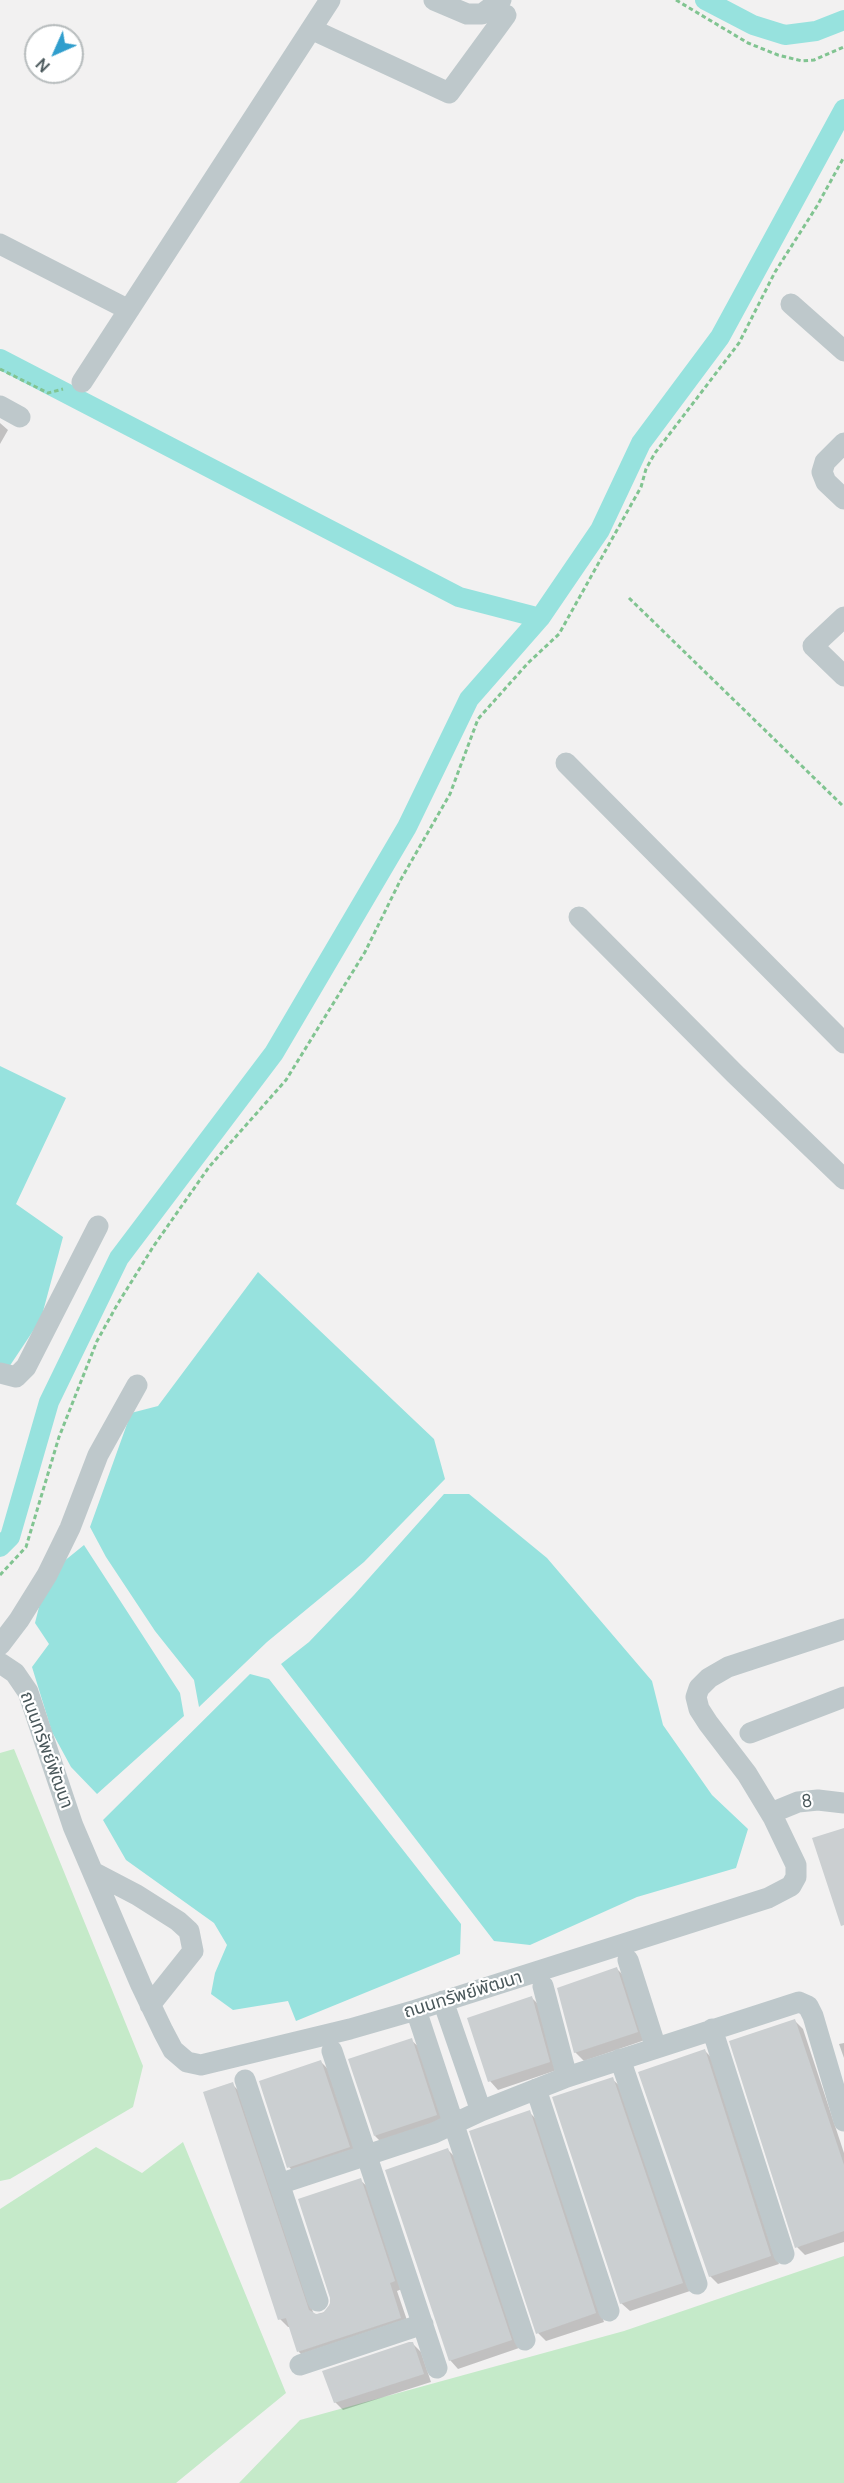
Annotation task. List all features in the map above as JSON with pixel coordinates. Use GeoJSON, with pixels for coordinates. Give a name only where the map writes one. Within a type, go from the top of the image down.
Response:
{"type":"FeatureCollection","features":[{"type":"Feature","properties":{"kind":"street"},"geometry":{"type":"LineString","coordinates":[[82,382],[330,0]]}},
{"type":"Feature","properties":{"kind":"street"},"geometry":{"type":"LineString","coordinates":[[434,0],[467,14],[482,14],[504,8]]}},
{"type":"Feature","properties":{"kind":"street"},"geometry":{"type":"LineString","coordinates":[[311,29],[449,93],[504,8]]}},
{"type":"Feature","properties":{"kind":"street"},"geometry":{"type":"LineString","coordinates":[[0,244],[129,310]]}},
{"type":"Feature","properties":{"kind":"street"},"geometry":{"type":"LineString","coordinates":[[791,304],[844,351]]}},
{"type":"Feature","properties":{"kind":"street"},"geometry":{"type":"LineString","coordinates":[[0,406],[20,417]]}},
{"type":"Feature","properties":{"kind":"street"},"geometry":{"type":"LineString","coordinates":[[844,442],[825,462],[822,472],[826,482],[844,499]]}},
{"type":"Feature","properties":{"kind":"street"},"geometry":{"type":"LineString","coordinates":[[844,616],[813,646],[844,676]]}},
{"type":"Feature","properties":{"kind":"street"},"geometry":{"type":"LineString","coordinates":[[566,763],[844,1043]]}},
{"type":"Feature","properties":{"kind":"street"},"geometry":{"type":"LineString","coordinates":[[579,917],[735,1074],[844,1179]]}},
{"type":"Feature","properties":{"kind":"street"},"geometry":{"type":"LineString","coordinates":[[0,1373],[16,1377],[26,1367],[98,1226]]}},
{"type":"Feature","properties":{"kind":"street"},"geometry":{"type":"LineString","coordinates":[[0,1645],[19,1620],[47,1575],[70,1528],[99,1455],[137,1385]]}},
{"type":"Feature","properties":{"kind":"street","name":"ถนนทรัพย์พัฒนา"},"geometry":{"type":"LineString","coordinates":[[0,1663],[15,1673],[28,1692],[74,1826],[150,2005],[173,2050],[187,2062],[201,2065],[350,2029],[416,2010],[782,1892],[791,1886],[796,1877],[796,1865],[771,1813],[747,1774],[699,1709],[696,1697],[699,1688],[709,1678],[728,1667],[844,1629]]}},
{"type":"Feature","properties":{"kind":"street"},"geometry":{"type":"LineString","coordinates":[[750,1733],[844,1697]]}},
{"type":"Feature","properties":{"kind":"street","name":"8"},"geometry":{"type":"LineString","coordinates":[[771,1813],[798,1802],[818,1800],[844,1803]]}},
{"type":"Feature","properties":{"kind":"street"},"geometry":{"type":"LineString","coordinates":[[93,1872],[137,1895],[178,1921],[189,1931],[193,1951],[150,2005]]}},
{"type":"Feature","properties":{"kind":"street"},"geometry":{"type":"LineString","coordinates":[[628,1960],[656,2048]]}},
{"type":"Feature","properties":{"kind":"street"},"geometry":{"type":"LineString","coordinates":[[543,1986],[567,2077]]}},
{"type":"Feature","properties":{"kind":"street"},"geometry":{"type":"LineString","coordinates":[[443,2001],[481,2111]]}},
{"type":"Feature","properties":{"kind":"street"},"geometry":{"type":"LineString","coordinates":[[279,2184],[434,2133],[481,2111],[567,2077],[799,2002],[808,2006],[813,2016],[844,2121]]}},
{"type":"Feature","properties":{"kind":"street"},"geometry":{"type":"LineString","coordinates":[[416,2010],[525,2340]]}},
{"type":"Feature","properties":{"kind":"street"},"geometry":{"type":"LineString","coordinates":[[712,2029],[784,2254]]}},
{"type":"Feature","properties":{"kind":"street"},"geometry":{"type":"LineString","coordinates":[[332,2051],[438,2368]]}},
{"type":"Feature","properties":{"kind":"street"},"geometry":{"type":"LineString","coordinates":[[620,2059],[697,2283]]}},
{"type":"Feature","properties":{"kind":"street"},"geometry":{"type":"LineString","coordinates":[[245,2080],[318,2301]]}},
{"type":"Feature","properties":{"kind":"street"},"geometry":{"type":"LineString","coordinates":[[536,2089],[609,2311]]}},
{"type":"Feature","properties":{"kind":"street"},"geometry":{"type":"LineString","coordinates":[[300,2365],[423,2324]]}},
{"type":"Feature","properties":{"kind":"path"},"geometry":{"type":"LineString","coordinates":[[676,0],[748,43],[778,55],[814,60],[844,47]]}},
{"type":"Feature","properties":{"kind":"path"},"geometry":{"type":"LineString","coordinates":[[0,1575],[26,1547],[59,1437],[97,1341],[117,1305],[153,1247],[209,1167],[292,1071],[365,952],[400,881],[450,794],[478,719],[528,663],[559,634],[641,487],[646,469],[655,453],[739,343],[775,272],[808,221],[844,157]]}},
{"type":"Feature","properties":{"kind":"path"},"geometry":{"type":"LineString","coordinates":[[0,369],[48,393]]}},
{"type":"Feature","properties":{"kind":"path"},"geometry":{"type":"LineString","coordinates":[[629,598],[844,807]]}},
{"type":"Feature","properties":{"kind":"green space"},"geometry":{"type":"Polygon","coordinates":[[[14,1749],[143,2066],[133,2107],[10,2179],[0,2181],[0,1753],[14,1749]]]}},
{"type":"Feature","properties":{"kind":"green space"},"geometry":{"type":"Polygon","coordinates":[[[183,2142],[286,2393],[176,2483],[0,2483],[0,2209],[96,2147],[142,2173],[183,2142]]]}},
{"type":"Feature","properties":{"kind":"green space"},"geometry":{"type":"Polygon","coordinates":[[[844,2256],[844,2483],[239,2483],[300,2420],[624,2331],[844,2256]]]}},
{"type":"Feature","properties":{"kind":"water"},"geometry":{"type":"Polygon","coordinates":[[[0,1066],[66,1098],[16,1204],[63,1237],[41,1319],[5,1373],[0,1371],[0,1066]]]}},
{"type":"Feature","properties":{"kind":"water"},"geometry":{"type":"Polygon","coordinates":[[[258,1272],[434,1439],[445,1479],[364,1562],[267,1642],[199,1707],[194,1680],[155,1631],[106,1557],[90,1527],[131,1413],[158,1406],[258,1272]]]}},
{"type":"Feature","properties":{"kind":"water"},"geometry":{"type":"Polygon","coordinates":[[[444,1494],[469,1494],[547,1558],[652,1681],[663,1725],[712,1795],[748,1829],[736,1868],[637,1897],[530,1945],[494,1941],[281,1664],[309,1642],[444,1494]]]}},
{"type":"Feature","properties":{"kind":"water"},"geometry":{"type":"Polygon","coordinates":[[[84,1545],[180,1693],[184,1716],[97,1794],[71,1767],[52,1732],[32,1667],[49,1644],[35,1623],[47,1575],[84,1545]]]}},
{"type":"Feature","properties":{"kind":"water"},"geometry":{"type":"Polygon","coordinates":[[[250,1674],[269,1679],[461,1924],[460,1954],[296,2021],[288,2001],[233,2010],[211,1994],[215,1973],[227,1945],[214,1923],[126,1860],[103,1820],[250,1674]]]}},
{"type":"Feature","properties":{"kind":"building"},"geometry":{"type":"Polygon","coordinates":[[[844,1828],[844,1925],[841,1926],[812,1838],[844,1828]]]}},
{"type":"Feature","properties":{"kind":"building"},"geometry":{"type":"Polygon","coordinates":[[[617,1967],[638,2032],[574,2053],[557,1988],[617,1967]]]}},
{"type":"Feature","properties":{"kind":"building"},"geometry":{"type":"Polygon","coordinates":[[[532,1996],[550,2062],[488,2082],[467,2018],[532,1996]]]}},
{"type":"Feature","properties":{"kind":"building"},"geometry":{"type":"Polygon","coordinates":[[[795,2019],[844,2165],[844,2231],[795,2248],[729,2041],[795,2019]]]}},
{"type":"Feature","properties":{"kind":"building"},"geometry":{"type":"Polygon","coordinates":[[[412,2038],[437,2115],[374,2136],[348,2059],[412,2038]]]}},
{"type":"Feature","properties":{"kind":"building"},"geometry":{"type":"Polygon","coordinates":[[[705,2049],[771,2256],[709,2277],[638,2072],[705,2049]]]}},
{"type":"Feature","properties":{"kind":"building"},"geometry":{"type":"Polygon","coordinates":[[[321,2060],[350,2147],[287,2168],[259,2081],[321,2060]]]}},
{"type":"Feature","properties":{"kind":"building"},"geometry":{"type":"Polygon","coordinates":[[[613,2077],[683,2283],[620,2304],[552,2097],[613,2077]]]}},
{"type":"Feature","properties":{"kind":"building"},"geometry":{"type":"Polygon","coordinates":[[[233,2082],[309,2310],[316,2314],[323,2313],[330,2304],[330,2298],[298,2199],[361,2178],[395,2281],[390,2283],[401,2318],[297,2352],[286,2318],[278,2320],[203,2092],[233,2082]]]}},
{"type":"Feature","properties":{"kind":"building"},"geometry":{"type":"Polygon","coordinates":[[[530,2110],[596,2313],[536,2334],[469,2131],[530,2110]]]}},
{"type":"Feature","properties":{"kind":"building"},"geometry":{"type":"Polygon","coordinates":[[[448,2148],[512,2340],[449,2361],[385,2170],[448,2148]]]}},
{"type":"Feature","properties":{"kind":"building"},"geometry":{"type":"Polygon","coordinates":[[[413,2342],[424,2374],[334,2403],[322,2371],[413,2342]]]}},
{"type":"Feature","properties":{"kind":"waterway"},"geometry":{"type":"LineString","coordinates":[[705,0],[753,25],[785,35],[816,31],[844,20]]}},
{"type":"Feature","properties":{"kind":"waterway"},"geometry":{"type":"LineString","coordinates":[[0,1547],[10,1537],[49,1402],[119,1258],[274,1053],[407,827],[469,699],[540,618],[600,530],[641,443],[720,337],[844,109]]}},
{"type":"Feature","properties":{"kind":"waterway"},"geometry":{"type":"LineString","coordinates":[[0,359],[459,597],[540,618]]}}]}
